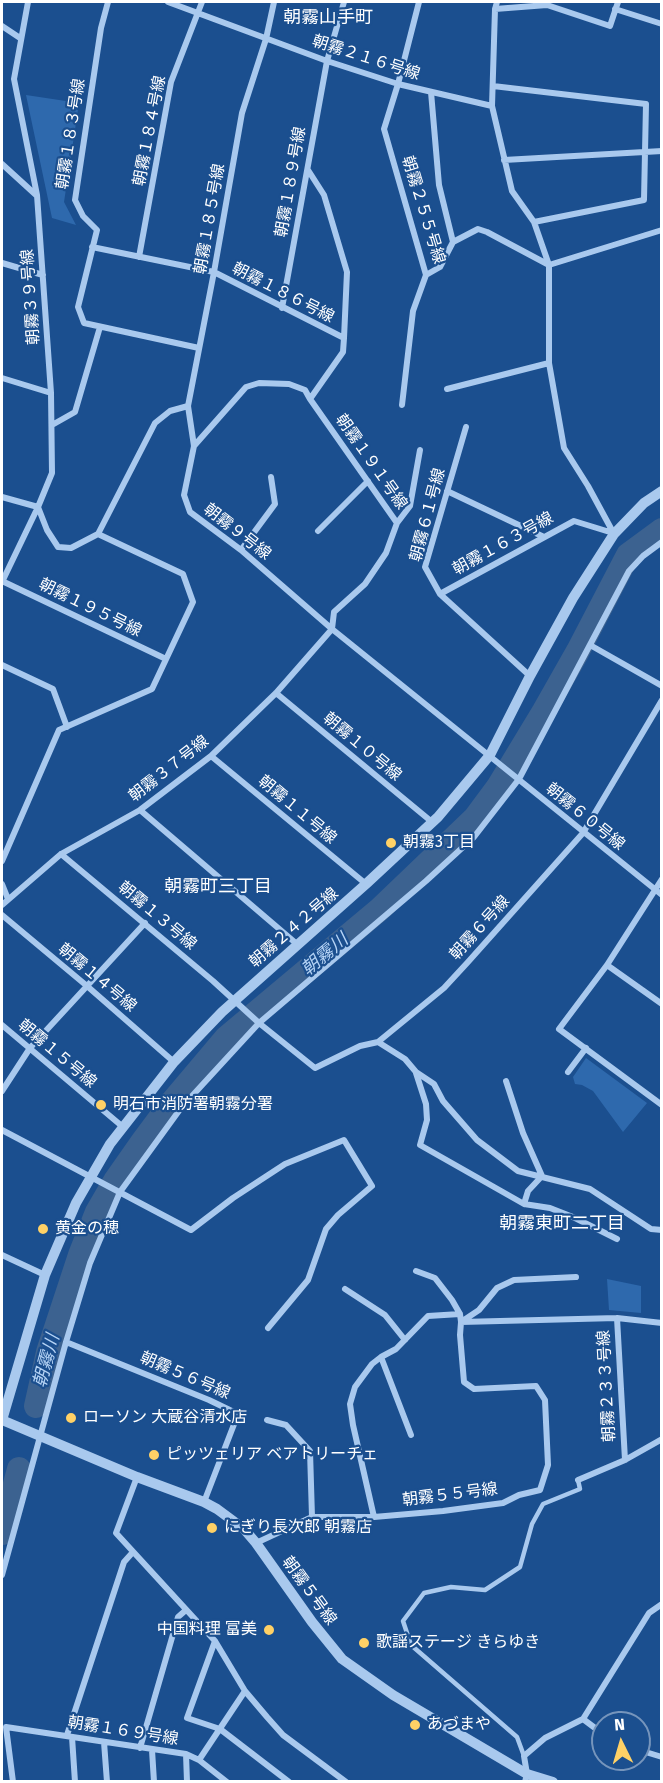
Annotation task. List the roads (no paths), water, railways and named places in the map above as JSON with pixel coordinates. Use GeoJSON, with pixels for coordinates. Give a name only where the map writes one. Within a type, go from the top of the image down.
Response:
{"type":"FeatureCollection","features":[{"type":"Feature","properties":{"kind":"street","name":"朝霧３９号線"},"geometry":{"type":"LineString","coordinates":[[2,582],[38,507],[51,473],[51,393],[37,195],[14,79],[28,2]]}},
{"type":"Feature","properties":{"kind":"street","name":"朝霧１８３号線"},"geometry":{"type":"LineString","coordinates":[[108,2],[101,28],[75,200],[83,216],[97,230],[78,307],[84,323],[199,348]]}},
{"type":"Feature","properties":{"kind":"street","name":"朝霧２１６号線"},"geometry":{"type":"LineString","coordinates":[[168,2],[327,61],[398,84],[492,106]]}},
{"type":"Feature","properties":{"kind":"street","name":"朝霧１８４号線"},"geometry":{"type":"LineString","coordinates":[[139,257],[171,82],[202,2]]}},
{"type":"Feature","properties":{"kind":"street","name":"朝霧１８５号線"},"geometry":{"type":"LineString","coordinates":[[188,406],[242,113],[266,39],[274,2]]}},
{"type":"Feature","properties":{"kind":"street","name":"朝霧１８９号線"},"geometry":{"type":"LineString","coordinates":[[282,308],[327,61],[344,2]]}},
{"type":"Feature","properties":{"kind":"street","name":"朝霧２５５号線"},"geometry":{"type":"LineString","coordinates":[[419,2],[384,129],[426,275],[440,267],[453,242],[477,229],[549,265]]}},
{"type":"Feature","properties":{"kind":"street"},"geometry":{"type":"LineString","coordinates":[[496,2],[492,106],[512,191],[534,222],[549,265],[549,363],[564,448],[614,534]]}},
{"type":"Feature","properties":{"kind":"street"},"geometry":{"type":"LineString","coordinates":[[495,9],[548,3],[610,26],[618,2]]}},
{"type":"Feature","properties":{"kind":"street"},"geometry":{"type":"LineString","coordinates":[[615,9],[662,24]]}},
{"type":"Feature","properties":{"kind":"street"},"geometry":{"type":"LineString","coordinates":[[2,26],[20,38]]}},
{"type":"Feature","properties":{"kind":"street"},"geometry":{"type":"LineString","coordinates":[[493,86],[646,104],[644,200],[534,222]]}},
{"type":"Feature","properties":{"kind":"street"},"geometry":{"type":"LineString","coordinates":[[431,92],[439,185],[453,242]]}},
{"type":"Feature","properties":{"kind":"street"},"geometry":{"type":"LineString","coordinates":[[504,160],[662,151]]}},
{"type":"Feature","properties":{"kind":"street"},"geometry":{"type":"LineString","coordinates":[[2,164],[37,195]]}},
{"type":"Feature","properties":{"kind":"street","name":"朝霧１８６号線"},"geometry":{"type":"LineString","coordinates":[[93,247],[214,272],[344,338],[347,272],[324,195],[308,170]]}},
{"type":"Feature","properties":{"kind":"street"},"geometry":{"type":"LineString","coordinates":[[549,265],[662,230]]}},
{"type":"Feature","properties":{"kind":"street"},"geometry":{"type":"LineString","coordinates":[[2,262],[43,275]]}},
{"type":"Feature","properties":{"kind":"street"},"geometry":{"type":"LineString","coordinates":[[402,405],[413,311],[426,275]]}},
{"type":"Feature","properties":{"kind":"street"},"geometry":{"type":"LineString","coordinates":[[52,425],[75,412],[100,327]]}},
{"type":"Feature","properties":{"kind":"street"},"geometry":{"type":"LineString","coordinates":[[194,446],[246,387],[259,383],[289,384],[304,390],[310,399],[343,352],[344,338]]}},
{"type":"Feature","properties":{"kind":"street"},"geometry":{"type":"LineString","coordinates":[[447,389],[549,363]]}},
{"type":"Feature","properties":{"kind":"street"},"geometry":{"type":"LineString","coordinates":[[2,378],[51,393]]}},
{"type":"Feature","properties":{"kind":"street","name":"朝霧１９１号線"},"geometry":{"type":"LineString","coordinates":[[310,399],[397,523],[386,553],[365,584],[334,612],[332,629]]}},
{"type":"Feature","properties":{"kind":"street"},"geometry":{"type":"LineString","coordinates":[[2,497],[38,507],[47,530],[58,547],[71,548],[98,534],[155,423],[170,411],[188,406]]}},
{"type":"Feature","properties":{"kind":"street","name":"朝霧９号線"},"geometry":{"type":"LineString","coordinates":[[188,406],[194,446],[184,495],[190,512],[241,550],[332,629],[490,755]]}},
{"type":"Feature","properties":{"kind":"street","name":"朝霧６１号線"},"geometry":{"type":"LineString","coordinates":[[466,427],[425,567],[440,594],[530,676]]}},
{"type":"Feature","properties":{"kind":"street"},"geometry":{"type":"LineString","coordinates":[[397,523],[410,506],[420,450]]}},
{"type":"Feature","properties":{"kind":"street"},"geometry":{"type":"LineString","coordinates":[[241,550],[275,504],[271,477]]}},
{"type":"Feature","properties":{"kind":"street"},"geometry":{"type":"LineString","coordinates":[[318,531],[368,481]]}},
{"type":"Feature","properties":{"kind":"street"},"geometry":{"type":"LineString","coordinates":[[447,491],[544,537]]}},
{"type":"Feature","properties":{"kind":"street","name":"朝霧２４２号線"},"geometry":{"type":"LineString","coordinates":[[2,1420],[45,1275],[76,1203],[110,1144],[174,1062],[234,1000],[366,884],[432,822],[490,755],[573,598],[614,534],[644,503],[662,491]]}},
{"type":"Feature","properties":{"kind":"street","name":"朝霧１６３号線"},"geometry":{"type":"LineString","coordinates":[[440,594],[574,521],[614,534]]}},
{"type":"Feature","properties":{"kind":"street"},"geometry":{"type":"LineString","coordinates":[[2,861],[59,730],[152,689],[193,602],[183,574],[98,534]]}},
{"type":"Feature","properties":{"kind":"street"},"geometry":{"type":"LineString","coordinates":[[2,1575],[66,1342],[90,1263],[118,1191],[181,1108],[257,1022],[474,837],[516,777],[629,571],[643,556],[662,542]]}},
{"type":"Feature","properties":{"kind":"street","name":"朝霧１９５号線"},"geometry":{"type":"LineString","coordinates":[[2,582],[166,659]]}},
{"type":"Feature","properties":{"kind":"street","name":"朝霧３７号線"},"geometry":{"type":"LineString","coordinates":[[2,905],[62,854],[140,810],[211,756],[276,693],[332,629]]}},
{"type":"Feature","properties":{"kind":"street"},"geometry":{"type":"LineString","coordinates":[[590,645],[662,687]]}},
{"type":"Feature","properties":{"kind":"street"},"geometry":{"type":"LineString","coordinates":[[2,665],[53,689],[67,727]]}},
{"type":"Feature","properties":{"kind":"street","name":"朝霧１０号線"},"geometry":{"type":"LineString","coordinates":[[276,693],[432,822]]}},
{"type":"Feature","properties":{"kind":"street","name":"朝霧６号線"},"geometry":{"type":"LineString","coordinates":[[257,1022],[315,1068],[360,1046],[378,1042],[444,988],[583,833],[659,711],[662,700]]}},
{"type":"Feature","properties":{"kind":"street","name":"朝霧６０号線"},"geometry":{"type":"LineString","coordinates":[[490,755],[662,895]]}},
{"type":"Feature","properties":{"kind":"street","name":"朝霧１１号線"},"geometry":{"type":"LineString","coordinates":[[211,756],[366,884]]}},
{"type":"Feature","properties":{"kind":"street"},"geometry":{"type":"LineString","coordinates":[[140,810],[298,945]]}},
{"type":"Feature","properties":{"kind":"street","name":"朝霧１３号線"},"geometry":{"type":"LineString","coordinates":[[62,854],[257,1022]]}},
{"type":"Feature","properties":{"kind":"street"},"geometry":{"type":"LineString","coordinates":[[662,879],[607,965],[559,1029],[662,1105]]}},
{"type":"Feature","properties":{"kind":"street"},"geometry":{"type":"LineString","coordinates":[[2,884],[8,899]]}},
{"type":"Feature","properties":{"kind":"street","name":"朝霧１４号線"},"geometry":{"type":"LineString","coordinates":[[2,915],[174,1062]]}},
{"type":"Feature","properties":{"kind":"street"},"geometry":{"type":"LineString","coordinates":[[2,1091],[30,1048],[145,924]]}},
{"type":"Feature","properties":{"kind":"street"},"geometry":{"type":"LineString","coordinates":[[607,965],[662,1004]]}},
{"type":"Feature","properties":{"kind":"street","name":"朝霧１５号線"},"geometry":{"type":"LineString","coordinates":[[2,1025],[123,1126]]}},
{"type":"Feature","properties":{"kind":"street"},"geometry":{"type":"LineString","coordinates":[[378,1042],[405,1059],[416,1072],[434,1084],[443,1101],[477,1140],[518,1171],[590,1189],[651,1229],[662,1230]]}},
{"type":"Feature","properties":{"kind":"street"},"geometry":{"type":"LineString","coordinates":[[568,1072],[586,1048]]}},
{"type":"Feature","properties":{"kind":"street"},"geometry":{"type":"LineString","coordinates":[[416,1072],[426,1104],[427,1120],[420,1145],[524,1204],[565,1214],[617,1239]]}},
{"type":"Feature","properties":{"kind":"street"},"geometry":{"type":"LineString","coordinates":[[506,1081],[523,1133],[542,1176]]}},
{"type":"Feature","properties":{"kind":"street"},"geometry":{"type":"LineString","coordinates":[[2,1130],[191,1230],[233,1198],[285,1164],[344,1140],[372,1186],[338,1215],[326,1229],[308,1280],[268,1328]]}},
{"type":"Feature","properties":{"kind":"street"},"geometry":{"type":"LineString","coordinates":[[524,1204],[528,1191],[542,1176]]}},
{"type":"Feature","properties":{"kind":"street"},"geometry":{"type":"LineString","coordinates":[[2,1255],[45,1275]]}},
{"type":"Feature","properties":{"kind":"street"},"geometry":{"type":"LineString","coordinates":[[416,1271],[435,1278],[452,1300],[460,1318]]}},
{"type":"Feature","properties":{"kind":"street"},"geometry":{"type":"LineString","coordinates":[[460,1318],[478,1310],[497,1288],[514,1280],[576,1277]]}},
{"type":"Feature","properties":{"kind":"street"},"geometry":{"type":"LineString","coordinates":[[345,1289],[385,1315],[405,1340]]}},
{"type":"Feature","properties":{"kind":"street"},"geometry":{"type":"LineString","coordinates":[[374,1517],[350,1404],[355,1387],[372,1364],[396,1348],[428,1316],[617,1318]]}},
{"type":"Feature","properties":{"kind":"street","name":"朝霧５５号線"},"geometry":{"type":"LineString","coordinates":[[256,1543],[312,1517],[374,1517],[443,1511],[503,1503],[519,1495],[540,1490],[548,1465],[545,1400],[536,1386],[474,1389],[464,1382],[460,1318]]}},
{"type":"Feature","properties":{"kind":"street","name":"朝霧２３３号線"},"geometry":{"type":"LineString","coordinates":[[625,1460],[617,1318],[662,1323]]}},
{"type":"Feature","properties":{"kind":"street","name":"朝霧５６号線"},"geometry":{"type":"LineString","coordinates":[[66,1342],[238,1414],[204,1502]]}},
{"type":"Feature","properties":{"kind":"street"},"geometry":{"type":"LineString","coordinates":[[381,1357],[411,1435]]}},
{"type":"Feature","properties":{"kind":"street","name":"朝霧５号線"},"geometry":{"type":"LineString","coordinates":[[2,1420],[218,1509],[244,1529],[256,1543],[312,1622],[342,1659],[393,1695],[526,1778],[553,1782]]}},
{"type":"Feature","properties":{"kind":"street"},"geometry":{"type":"LineString","coordinates":[[267,1420],[286,1425],[310,1451],[312,1517]]}},
{"type":"Feature","properties":{"kind":"street"},"geometry":{"type":"LineString","coordinates":[[578,1480],[625,1460],[662,1439]]}},
{"type":"Feature","properties":{"kind":"street"},"geometry":{"type":"LineString","coordinates":[[137,1477],[116,1533],[215,1641],[245,1691],[283,1735],[346,1782]]}},
{"type":"Feature","properties":{"kind":"street"},"geometry":{"type":"LineString","coordinates":[[75,1782],[69,1736],[124,1562],[133,1552]]}},
{"type":"Feature","properties":{"kind":"street"},"geometry":{"type":"LineString","coordinates":[[526,1778],[524,1756],[545,1738],[583,1719],[649,1613],[662,1604]]}},
{"type":"Feature","properties":{"kind":"street"},"geometry":{"type":"LineString","coordinates":[[140,1748],[178,1617],[186,1610]]}},
{"type":"Feature","properties":{"kind":"street"},"geometry":{"type":"LineString","coordinates":[[215,1641],[188,1719],[220,1729],[289,1782]]}},
{"type":"Feature","properties":{"kind":"street"},"geometry":{"type":"LineString","coordinates":[[199,1760],[245,1691]]}},
{"type":"Feature","properties":{"kind":"street"},"geometry":{"type":"LineString","coordinates":[[583,1719],[591,1725]]}},
{"type":"Feature","properties":{"kind":"street"},"geometry":{"type":"LineString","coordinates":[[4,1728],[13,1782]]}},
{"type":"Feature","properties":{"kind":"street","name":"朝霧１６９号線"},"geometry":{"type":"LineString","coordinates":[[4,1728],[186,1754],[199,1760],[227,1782]]}},
{"type":"Feature","properties":{"kind":"street"},"geometry":{"type":"LineString","coordinates":[[104,1742],[107,1782]]}},
{"type":"Feature","properties":{"kind":"street"},"geometry":{"type":"LineString","coordinates":[[152,1750],[154,1782]]}},
{"type":"Feature","properties":{"kind":"street"},"geometry":{"type":"LineString","coordinates":[[186,1754],[187,1782]]}},
{"type":"Feature","properties":{"kind":"lane"},"geometry":{"type":"LineString","coordinates":[[524,1756],[517,1737],[411,1645],[403,1621],[424,1593],[452,1587],[485,1590],[520,1567],[532,1524],[543,1504],[580,1489],[578,1480]]}},
{"type":"Feature","properties":{"kind":"waterway","name":"朝霧川"},"geometry":{"type":"LineString","coordinates":[[36,1406],[48,1352],[80,1255],[97,1212],[143,1141],[172,1102],[226,1038],[380,909],[475,818],[498,787],[544,711],[628,555],[662,530]]}},
{"type":"Feature","properties":{"kind":"waterway","name":"朝霧川"},"geometry":{"type":"LineString","coordinates":[[2,1533],[19,1469]]}},
{"type":"Feature","properties":{"kind":"place","name":"朝霧3丁目"},"geometry":{"type":"Point","coordinates":[391,843]}},
{"type":"Feature","properties":{"kind":"place","name":"明石市消防署朝霧分署"},"geometry":{"type":"Point","coordinates":[101,1105]}},
{"type":"Feature","properties":{"kind":"place","name":"黄金の穂"},"geometry":{"type":"Point","coordinates":[43,1229]}},
{"type":"Feature","properties":{"kind":"place","name":"ローソン 大蔵谷清水店"},"geometry":{"type":"Point","coordinates":[71,1418]}},
{"type":"Feature","properties":{"kind":"place","name":"ピッツェリア ベアトリーチェ"},"geometry":{"type":"Point","coordinates":[154,1455]}},
{"type":"Feature","properties":{"kind":"place","name":"にぎり長次郎 朝霧店"},"geometry":{"type":"Point","coordinates":[212,1528]}},
{"type":"Feature","properties":{"kind":"place","name":"中国料理 富美"},"geometry":{"type":"Point","coordinates":[269,1630]}},
{"type":"Feature","properties":{"kind":"place","name":"歌謡ステージ きらゆき"},"geometry":{"type":"Point","coordinates":[364,1643]}},
{"type":"Feature","properties":{"kind":"place","name":"あづまや"},"geometry":{"type":"Point","coordinates":[415,1725]}},
{"type":"Feature","properties":{"kind":"district","name":"朝霧山手町"},"geometry":{"type":"Point","coordinates":[328,18]}},
{"type":"Feature","properties":{"kind":"district","name":"朝霧町三丁目"},"geometry":{"type":"Point","coordinates":[218,887]}},
{"type":"Feature","properties":{"kind":"district","name":"朝霧東町二丁目"},"geometry":{"type":"Point","coordinates":[562,1224]}}]}
